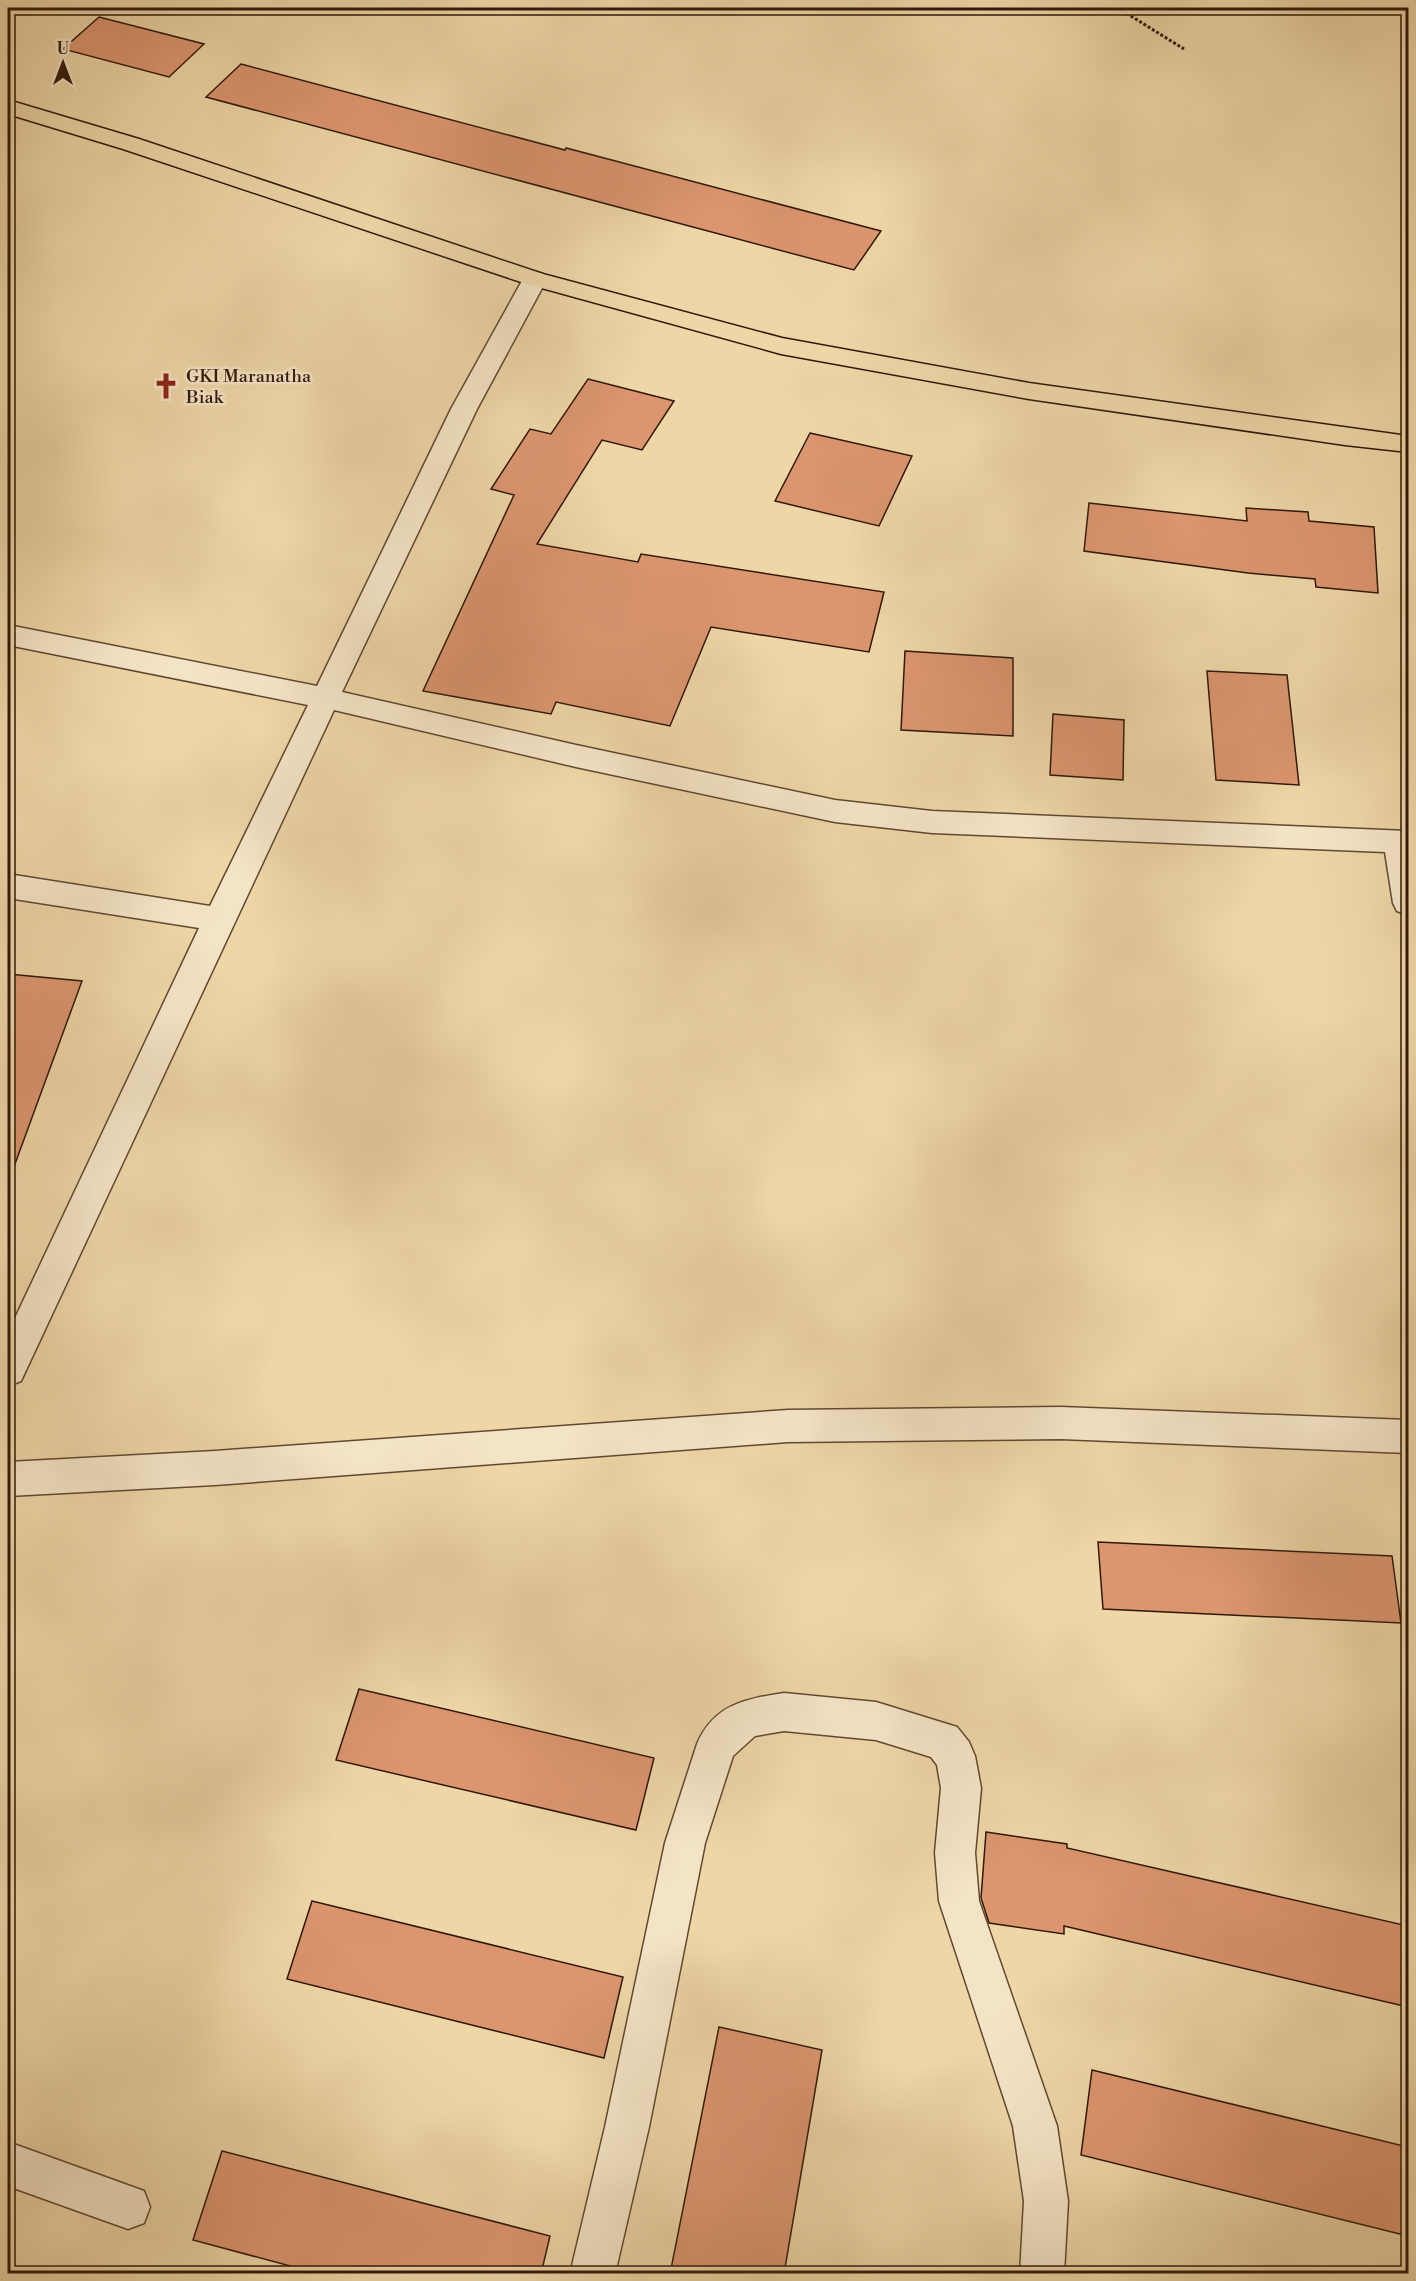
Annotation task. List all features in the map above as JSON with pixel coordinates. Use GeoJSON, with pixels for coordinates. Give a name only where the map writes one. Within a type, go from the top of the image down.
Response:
{"type":"FeatureCollection","features":[{"type":"Feature","properties":{"kind":"main road"},"geometry":{"type":"LineString","coordinates":[[8,107],[131,144],[535,279],[781,346],[904,370],[1158,410],[1408,444]]}},
{"type":"Feature","properties":{"kind":"street"},"geometry":{"type":"LineString","coordinates":[[8,1370],[219,919],[464,409],[535,279]]}},
{"type":"Feature","properties":{"kind":"street"},"geometry":{"type":"LineString","coordinates":[[8,635],[326,698],[633,769],[835,811],[932,822],[1403,842],[1408,903]]}},
{"type":"Feature","properties":{"kind":"street"},"geometry":{"type":"LineString","coordinates":[[8,886],[39,889],[219,919]]}},
{"type":"Feature","properties":{"kind":"street"},"geometry":{"type":"LineString","coordinates":[[8,1479],[226,1467],[788,1426],[1061,1423],[1408,1437]]}},
{"type":"Feature","properties":{"kind":"street"},"geometry":{"type":"LineString","coordinates":[[592,2274],[627,2127],[685,1843],[717,1744],[746,1718],[784,1712],[830,1714],[876,1721],[943,1741],[955,1756],[961,1788],[955,1853],[959,1901],[1035,2126],[1046,2201],[1042,2274]]}},
{"type":"Feature","properties":{"kind":"street"},"geometry":{"type":"LineString","coordinates":[[8,2164],[128,2207]]}},
{"type":"Feature","properties":{"kind":"path"},"geometry":{"type":"LineString","coordinates":[[1118,8],[1184,49]]}},
{"type":"Feature","properties":{"kind":"building"},"geometry":{"type":"Polygon","coordinates":[[[99,17],[204,44],[169,77],[63,49],[99,17]]]}},
{"type":"Feature","properties":{"kind":"building"},"geometry":{"type":"Polygon","coordinates":[[[241,64],[881,231],[854,270],[206,97],[241,64]]]}},
{"type":"Feature","properties":{"kind":"building"},"geometry":{"type":"Polygon","coordinates":[[[588,379],[674,401],[642,450],[602,440],[537,544],[638,562],[641,554],[884,592],[869,652],[711,627],[670,726],[556,702],[551,714],[423,691],[514,495],[491,489],[530,429],[551,434],[588,379]]]}},
{"type":"Feature","properties":{"kind":"building"},"geometry":{"type":"Polygon","coordinates":[[[810,433],[912,456],[879,526],[775,501],[810,433]]]}},
{"type":"Feature","properties":{"kind":"building"},"geometry":{"type":"Polygon","coordinates":[[[1089,503],[1247,521],[1246,508],[1308,512],[1309,521],[1374,527],[1378,593],[1316,587],[1315,579],[1248,573],[1084,551],[1089,503]]]}},
{"type":"Feature","properties":{"kind":"building"},"geometry":{"type":"Polygon","coordinates":[[[905,651],[1013,658],[1013,736],[901,730],[905,651]]]}},
{"type":"Feature","properties":{"kind":"building"},"geometry":{"type":"Polygon","coordinates":[[[1207,671],[1287,675],[1299,785],[1216,780],[1207,671]]]}},
{"type":"Feature","properties":{"kind":"building"},"geometry":{"type":"Polygon","coordinates":[[[1053,714],[1124,720],[1123,780],[1050,775],[1053,714]]]}},
{"type":"Feature","properties":{"kind":"building"},"geometry":{"type":"Polygon","coordinates":[[[8,974],[82,981],[12,1172],[8,1171],[8,974]]]}},
{"type":"Feature","properties":{"kind":"building"},"geometry":{"type":"Polygon","coordinates":[[[1098,1542],[1392,1556],[1401,1623],[1103,1609],[1098,1542]]]}},
{"type":"Feature","properties":{"kind":"building"},"geometry":{"type":"Polygon","coordinates":[[[359,1689],[654,1758],[636,1830],[336,1760],[359,1689]]]}},
{"type":"Feature","properties":{"kind":"building"},"geometry":{"type":"Polygon","coordinates":[[[986,1832],[1067,1844],[1067,1848],[1408,1926],[1408,2007],[1064,1926],[1064,1934],[989,1923],[981,1898],[986,1832]]]}},
{"type":"Feature","properties":{"kind":"building"},"geometry":{"type":"Polygon","coordinates":[[[312,1901],[623,1977],[604,2058],[287,1979],[312,1901]]]}},
{"type":"Feature","properties":{"kind":"building"},"geometry":{"type":"Polygon","coordinates":[[[719,2027],[822,2050],[784,2274],[670,2274],[719,2027]]]}},
{"type":"Feature","properties":{"kind":"building"},"geometry":{"type":"Polygon","coordinates":[[[1092,2070],[1408,2147],[1408,2236],[1081,2155],[1092,2070]]]}},
{"type":"Feature","properties":{"kind":"building"},"geometry":{"type":"Polygon","coordinates":[[[222,2151],[550,2236],[541,2274],[320,2274],[193,2240],[222,2151]]]}},
{"type":"Feature","properties":{"kind":"place","name":"GKI Maranatha Biak"},"geometry":{"type":"Point","coordinates":[166,386]}}]}
